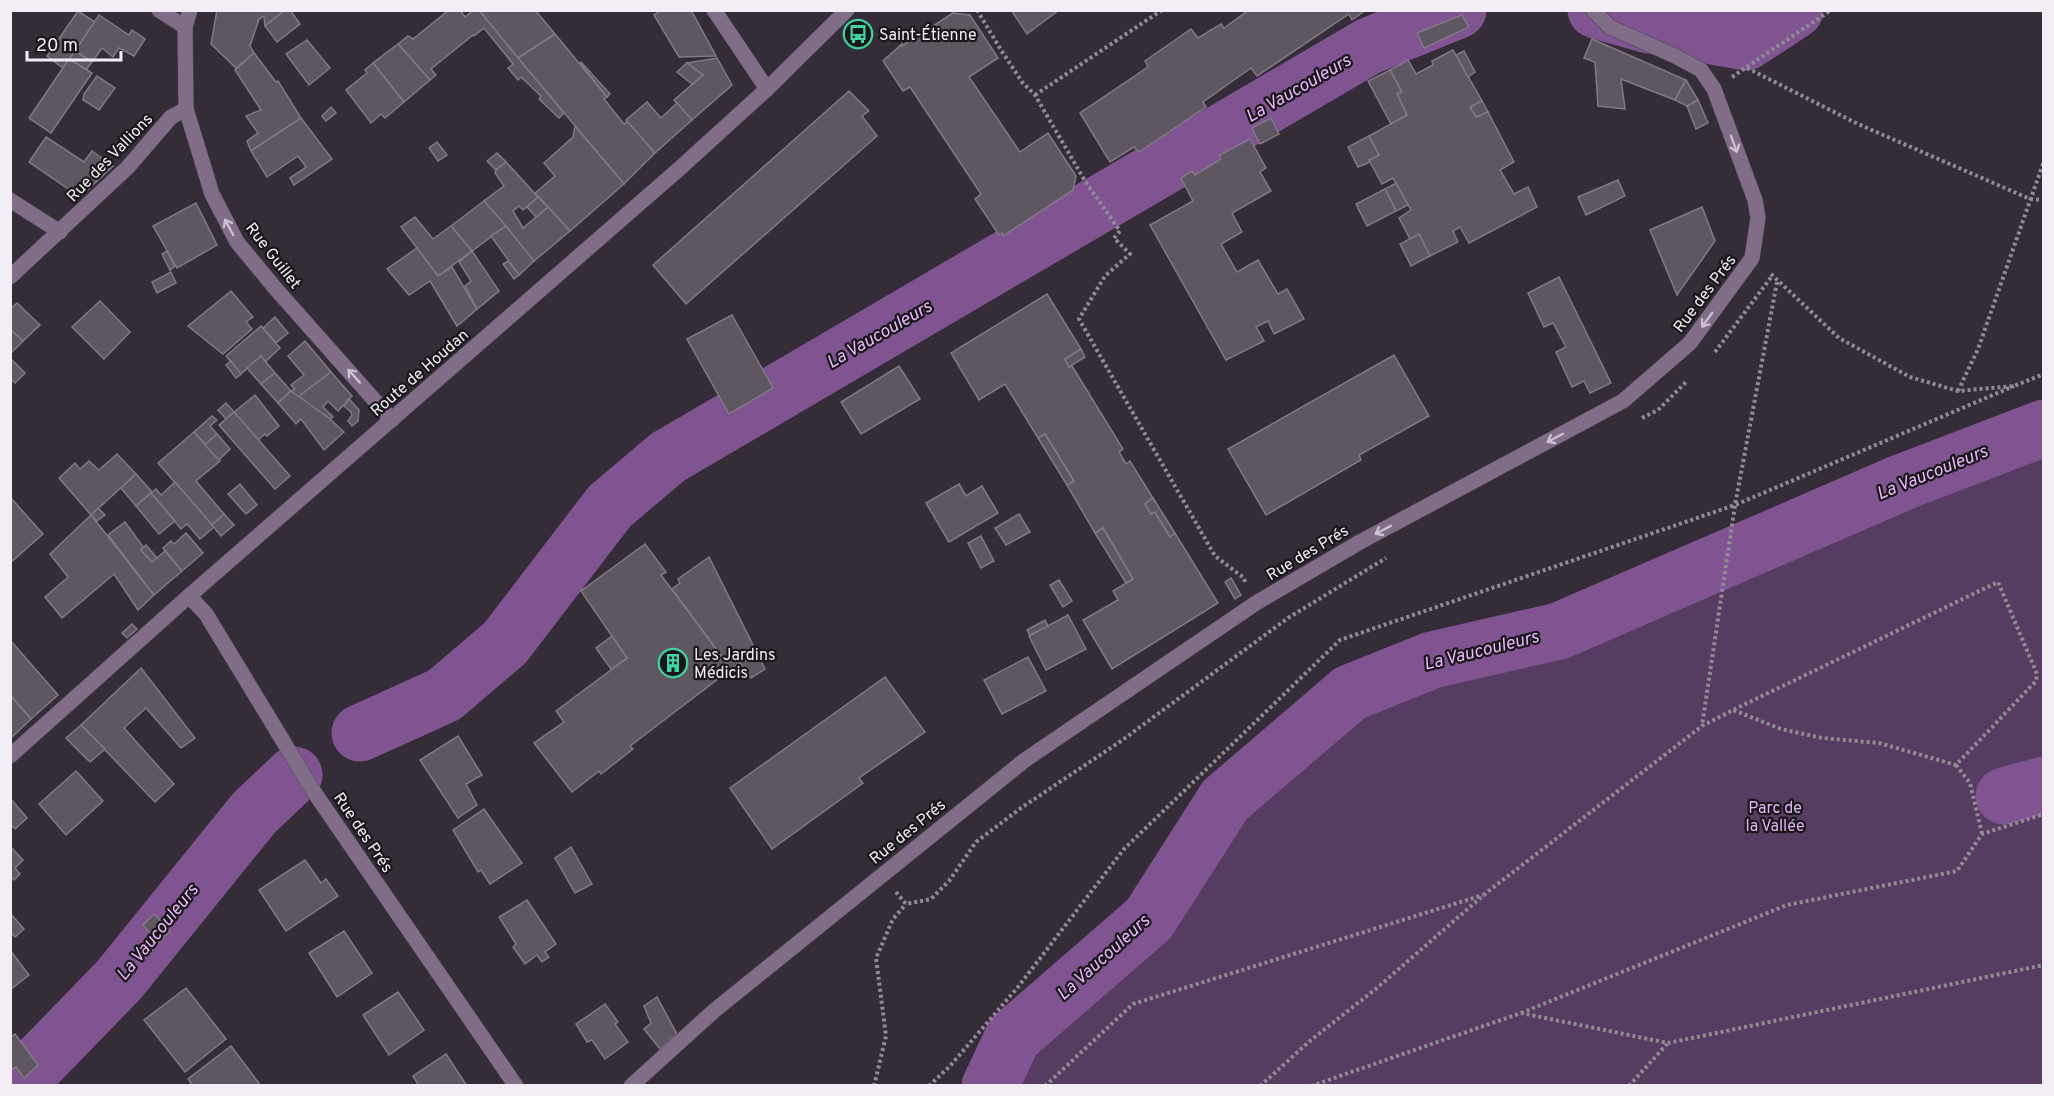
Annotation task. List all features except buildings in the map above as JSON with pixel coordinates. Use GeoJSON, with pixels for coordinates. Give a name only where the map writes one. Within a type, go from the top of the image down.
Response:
{"type":"FeatureCollection","features":[{"type":"Feature","properties":{"kind":"street"},"geometry":{"type":"LineString","coordinates":[[159,10],[185,27]]}},
{"type":"Feature","properties":{"kind":"street","name":"Rue Guillet"},"geometry":{"type":"LineString","coordinates":[[190,10],[185,27],[186,109],[212,194],[237,242],[392,420]]}},
{"type":"Feature","properties":{"kind":"street"},"geometry":{"type":"LineString","coordinates":[[714,10],[767,89]]}},
{"type":"Feature","properties":{"kind":"street","name":"Route de Houdan"},"geometry":{"type":"LineString","coordinates":[[10,756],[189,596],[679,169],[767,89],[847,10]]}},
{"type":"Feature","properties":{"kind":"street"},"geometry":{"type":"LineString","coordinates":[[1593,10],[1611,27],[1701,70],[1714,89]]}},
{"type":"Feature","properties":{"kind":"street","name":"Rue des Prés"},"geometry":{"type":"LineString","coordinates":[[631,1086],[715,1010],[1025,760],[1256,603],[1360,542],[1623,401],[1690,343],[1752,258],[1758,218],[1755,200],[1714,89]]}},
{"type":"Feature","properties":{"kind":"street","name":"Rue des Vallions"},"geometry":{"type":"LineString","coordinates":[[10,277],[128,167],[171,117],[186,109]]}},
{"type":"Feature","properties":{"kind":"street"},"geometry":{"type":"LineString","coordinates":[[10,200],[60,232]]}},
{"type":"Feature","properties":{"kind":"street","name":"Rue des Prés"},"geometry":{"type":"LineString","coordinates":[[189,596],[206,614],[314,792],[516,1086]]}},
{"type":"Feature","properties":{"kind":"path"},"geometry":{"type":"LineString","coordinates":[[977,10],[1022,82],[1035,95],[1085,181],[1120,231],[1114,238],[1130,254],[1105,276],[1079,319],[1215,556],[1244,578],[1256,603]]}},
{"type":"Feature","properties":{"kind":"path"},"geometry":{"type":"LineString","coordinates":[[1035,95],[1162,10]]}},
{"type":"Feature","properties":{"kind":"path"},"geometry":{"type":"LineString","coordinates":[[1714,89],[1831,10]]}},
{"type":"Feature","properties":{"kind":"path"},"geometry":{"type":"LineString","coordinates":[[1747,68],[1858,124],[2030,200],[2043,201]]}},
{"type":"Feature","properties":{"kind":"path"},"geometry":{"type":"LineString","coordinates":[[1958,391],[1977,350],[2043,162]]}},
{"type":"Feature","properties":{"kind":"path"},"geometry":{"type":"LineString","coordinates":[[1752,258],[1839,338],[1910,377],[1958,391],[2014,387]]}},
{"type":"Feature","properties":{"kind":"path"},"geometry":{"type":"LineString","coordinates":[[1714,354],[1772,276]]}},
{"type":"Feature","properties":{"kind":"path"},"geometry":{"type":"LineString","coordinates":[[1702,726],[1735,505],[1777,282]]}},
{"type":"Feature","properties":{"kind":"path"},"geometry":{"type":"LineString","coordinates":[[929,1086],[951,1065],[1018,987],[1124,849],[1340,640],[1735,505],[2043,374]]}},
{"type":"Feature","properties":{"kind":"path"},"geometry":{"type":"LineString","coordinates":[[1637,422],[1658,410],[1690,378]]}},
{"type":"Feature","properties":{"kind":"path"},"geometry":{"type":"LineString","coordinates":[[874,1086],[886,1036],[876,958],[893,920],[906,904],[931,899],[949,881],[976,842],[1021,807],[1121,741],[1288,618],[1390,556]]}},
{"type":"Feature","properties":{"kind":"path"},"geometry":{"type":"LineString","coordinates":[[1260,1086],[1311,1040],[1377,988],[1486,893],[1702,726],[1998,582],[2037,674],[2036,681],[1956,765]]}},
{"type":"Feature","properties":{"kind":"path"},"geometry":{"type":"LineString","coordinates":[[1733,710],[1781,729],[1822,738],[1879,743],[1956,765],[1970,783],[1982,834]]}},
{"type":"Feature","properties":{"kind":"path"},"geometry":{"type":"LineString","coordinates":[[1311,1086],[1521,1013],[1787,905],[1957,870],[1982,834],[2043,814]]}},
{"type":"Feature","properties":{"kind":"path"},"geometry":{"type":"LineString","coordinates":[[882,875],[906,904]]}},
{"type":"Feature","properties":{"kind":"path"},"geometry":{"type":"LineString","coordinates":[[1045,1086],[1133,1004],[1486,893]]}},
{"type":"Feature","properties":{"kind":"path"},"geometry":{"type":"LineString","coordinates":[[1521,1013],[1668,1043],[2043,965]]}},
{"type":"Feature","properties":{"kind":"path"},"geometry":{"type":"LineString","coordinates":[[1629,1086],[1668,1043]]}},
{"type":"Feature","properties":{"kind":"green space","name":"Parc de la Vallée"},"geometry":{"type":"Polygon","coordinates":[[[2043,413],[2043,1085],[965,1085],[1070,969],[1315,713],[1760,532],[2043,413]]]}},
{"type":"Feature","properties":{"kind":"waterway","name":"La Vaucouleurs"},"geometry":{"type":"LineString","coordinates":[[360,733],[444,695],[505,643],[610,506],[668,457],[1369,46],[1458,10]]}},
{"type":"Feature","properties":{"kind":"waterway","name":"La Vaucouleurs"},"geometry":{"type":"LineString","coordinates":[[1596,10],[1649,25],[1746,42],[1795,10]]}},
{"type":"Feature","properties":{"kind":"waterway","name":"La Vaucouleurs"},"geometry":{"type":"LineString","coordinates":[[990,1086],[1013,1037],[1149,919],[1225,800],[1350,693],[1432,660],[1559,631],[1903,482],[2044,428]]}},
{"type":"Feature","properties":{"kind":"waterway","name":"La Vaucouleurs"},"geometry":{"type":"LineString","coordinates":[[16,1086],[119,980],[254,813],[294,775]]}},
{"type":"Feature","properties":{"kind":"waterway","name":"La Vaucouleurs"},"geometry":{"type":"LineString","coordinates":[[2004,796],[2044,785]]}},
{"type":"Feature","properties":{"kind":"place","name":"Saint-Étienne"},"geometry":{"type":"Point","coordinates":[858,34]}},
{"type":"Feature","properties":{"kind":"place","name":"Les Jardins Médicis"},"geometry":{"type":"Point","coordinates":[673,663]}}]}
